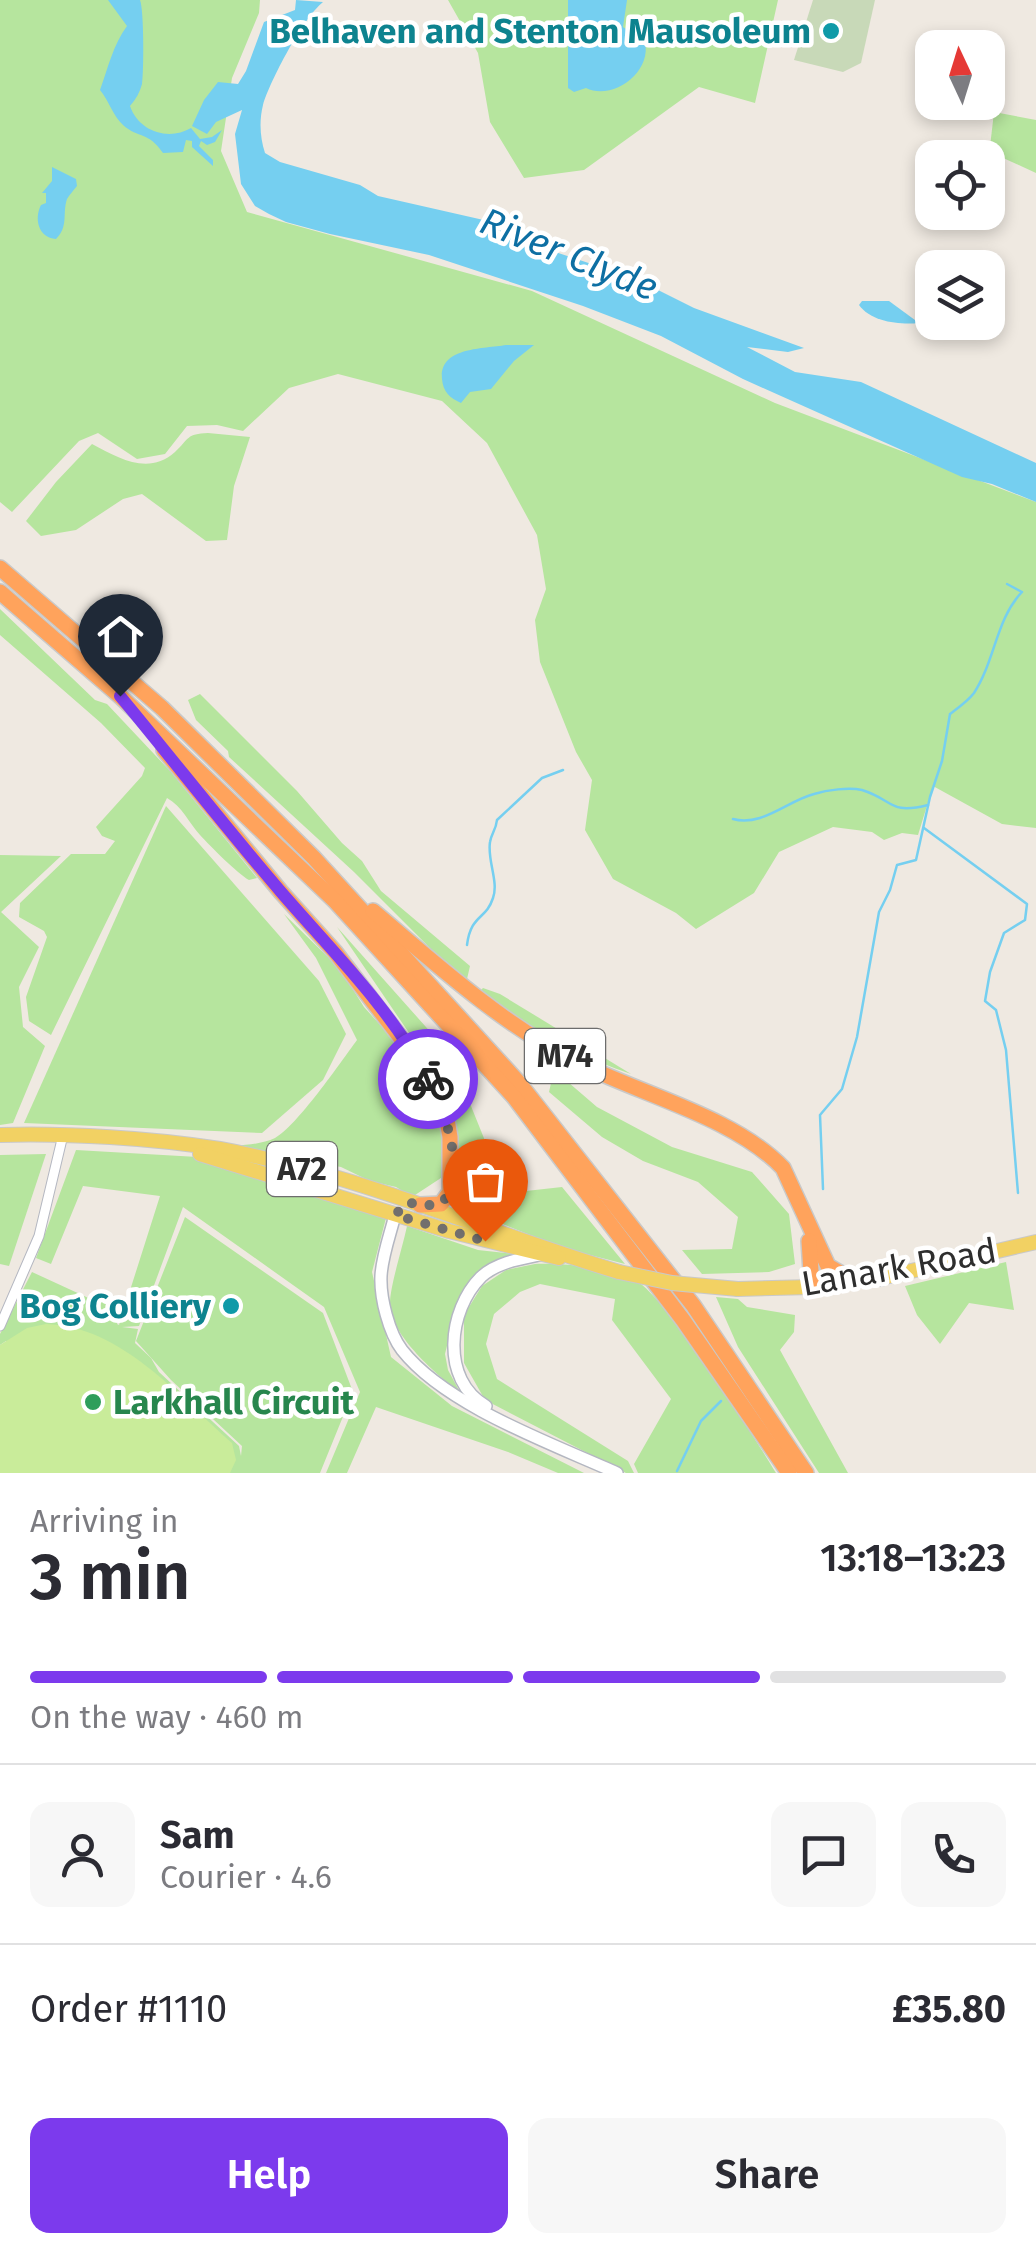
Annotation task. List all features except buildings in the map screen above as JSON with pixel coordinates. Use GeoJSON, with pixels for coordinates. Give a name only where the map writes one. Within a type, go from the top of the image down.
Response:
{"type":"FeatureCollection","features":[{"type":"Feature","properties":{"kind":"highway","name":"M74"},"geometry":{"type":"LineString","coordinates":[[0,568],[162,708],[324,869],[519,1082],[693,1304],[806,1473]]}},
{"type":"Feature","properties":{"kind":"highway","name":"M74"},"geometry":{"type":"LineString","coordinates":[[0,592],[120,696],[334,900],[514,1097],[682,1320],[790,1473]]}},
{"type":"Feature","properties":{"kind":"highway","name":"M74"},"geometry":{"type":"LineString","coordinates":[[120,696],[280,892],[335,952],[420,1063],[446,1114],[451,1149],[448,1214]]}},
{"type":"Feature","properties":{"kind":"highway","name":"M74"},"geometry":{"type":"LineString","coordinates":[[324,869],[507,1021],[570,1059],[745,1139],[770,1156],[783,1168],[821,1256],[836,1272],[858,1278],[881,1278]]}},
{"type":"Feature","properties":{"kind":"highway"},"geometry":{"type":"LineString","coordinates":[[414,1204],[441,1204],[450,1192]]}},
{"type":"Feature","properties":{"kind":"highway","name":"M74"},"geometry":{"type":"LineString","coordinates":[[805,1222],[812,1287]]}},
{"type":"Feature","properties":{"kind":"main road","name":"Lanark Road"},"geometry":{"type":"LineString","coordinates":[[0,1136],[63,1136],[220,1149],[448,1214],[618,1272],[738,1289],[812,1287],[881,1278],[1036,1242]]}},
{"type":"Feature","properties":{"kind":"main road","name":"Lanark Road"},"geometry":{"type":"LineString","coordinates":[[152,1142],[531,1253],[584,1262]]}},
{"type":"Feature","properties":{"kind":"main road"},"geometry":{"type":"LineString","coordinates":[[395,1215],[414,1204]]}},
{"type":"Feature","properties":{"kind":"main road","name":"A72"},"geometry":{"type":"LineString","coordinates":[[448,1214],[452,1226],[531,1253]]}},
{"type":"Feature","properties":{"kind":"street"},"geometry":{"type":"LineString","coordinates":[[0,1326],[34,1250],[63,1136]]}},
{"type":"Feature","properties":{"kind":"street"},"geometry":{"type":"LineString","coordinates":[[395,1215],[381,1277],[386,1316],[401,1349],[468,1404],[617,1473]]}},
{"type":"Feature","properties":{"kind":"street"},"geometry":{"type":"LineString","coordinates":[[531,1253],[484,1274],[466,1296],[454,1325],[455,1360],[460,1378],[479,1402],[561,1449]]}},
{"type":"Feature","properties":{"kind":"green space"},"geometry":{"type":"Polygon","coordinates":[[[0,0],[260,0],[259,13],[232,78],[221,151],[247,212],[532,291],[775,403],[1036,502],[1036,828],[1002,824],[933,786],[918,835],[902,833],[884,840],[872,832],[833,827],[779,852],[754,893],[696,929],[676,913],[613,879],[585,830],[592,780],[576,752],[540,662],[535,620],[546,589],[537,535],[487,443],[442,401],[338,374],[289,388],[243,431],[217,425],[187,426],[165,454],[137,459],[98,433],[79,441],[12,512],[0,502],[0,0]]]}},
{"type":"Feature","properties":{"kind":"green space"},"geometry":{"type":"Polygon","coordinates":[[[448,0],[778,0],[755,103],[699,87],[584,170],[524,178],[490,122],[478,53],[448,0]]]}},
{"type":"Feature","properties":{"kind":"green space"},"geometry":{"type":"Polygon","coordinates":[[[813,0],[875,0],[861,63],[843,72],[794,60],[813,0]]]}},
{"type":"Feature","properties":{"kind":"green space"},"geometry":{"type":"Polygon","coordinates":[[[1005,114],[1036,120],[1036,173],[1005,159],[1005,140],[991,140],[993,120],[1005,120],[1005,114]]]}},
{"type":"Feature","properties":{"kind":"green space"},"geometry":{"type":"Polygon","coordinates":[[[208,433],[250,437],[234,486],[227,540],[206,541],[142,494],[123,499],[76,530],[41,536],[26,521],[92,444],[144,464],[165,459],[192,436],[208,433]]]}},
{"type":"Feature","properties":{"kind":"green space"},"geometry":{"type":"Polygon","coordinates":[[[0,609],[95,700],[107,704],[171,772],[257,878],[249,880],[231,866],[167,798],[51,1035],[29,1021],[26,997],[47,937],[44,931],[19,917],[20,903],[71,854],[105,854],[115,841],[102,836],[96,827],[145,768],[101,723],[0,635],[0,609]]]}},
{"type":"Feature","properties":{"kind":"green space"},"geometry":{"type":"Polygon","coordinates":[[[200,694],[362,861],[381,891],[470,966],[467,979],[229,757],[228,751],[196,720],[188,700],[200,694]]]}},
{"type":"Feature","properties":{"kind":"green space"},"geometry":{"type":"Polygon","coordinates":[[[166,806],[319,981],[346,1034],[323,1080],[262,1133],[24,1123],[166,806]]]}},
{"type":"Feature","properties":{"kind":"green space"},"geometry":{"type":"Polygon","coordinates":[[[0,855],[61,856],[1,912],[39,947],[19,987],[23,1027],[45,1046],[13,1123],[0,1125],[0,855]]]}},
{"type":"Feature","properties":{"kind":"green space"},"geometry":{"type":"Polygon","coordinates":[[[284,914],[340,969],[364,1007],[399,1046],[443,1125],[441,1178],[412,1197],[341,1167],[220,1144],[255,1144],[284,1132],[357,1040],[316,958],[284,914]]]}},
{"type":"Feature","properties":{"kind":"green space"},"geometry":{"type":"Polygon","coordinates":[[[337,927],[450,1054],[498,1173],[526,1191],[562,1187],[625,1264],[563,1248],[467,1210],[457,1137],[441,1080],[337,927]]]}},
{"type":"Feature","properties":{"kind":"green space"},"geometry":{"type":"Polygon","coordinates":[[[483,988],[500,994],[631,1074],[552,1039],[479,992],[483,988]]]}},
{"type":"Feature","properties":{"kind":"green space"},"geometry":{"type":"Polygon","coordinates":[[[554,1070],[597,1107],[672,1147],[752,1172],[789,1214],[795,1264],[769,1272],[702,1274],[682,1250],[732,1249],[738,1217],[698,1182],[643,1161],[602,1137],[549,1092],[554,1070]]]}},
{"type":"Feature","properties":{"kind":"green space"},"geometry":{"type":"Polygon","coordinates":[[[76,1150],[215,1158],[386,1218],[372,1272],[391,1357],[452,1406],[584,1473],[558,1473],[376,1407],[347,1473],[326,1473],[360,1392],[324,1307],[183,1207],[139,1326],[122,1327],[138,1329],[135,1343],[159,1372],[239,1446],[241,1456],[242,1446],[171,1380],[136,1341],[185,1217],[323,1313],[353,1392],[320,1473],[215,1473],[6,1341],[0,1345],[0,1334],[32,1272],[95,1301],[125,1300],[119,1325],[160,1196],[83,1186],[51,1264],[36,1258],[76,1150]]]}},
{"type":"Feature","properties":{"kind":"green space"},"geometry":{"type":"Polygon","coordinates":[[[46,1154],[9,1266],[0,1264],[0,1155],[46,1154]]]}},
{"type":"Feature","properties":{"kind":"green space"},"geometry":{"type":"Polygon","coordinates":[[[407,1226],[478,1250],[525,1255],[484,1270],[456,1309],[445,1354],[448,1370],[461,1394],[416,1353],[392,1315],[392,1287],[407,1226]]]}},
{"type":"Feature","properties":{"kind":"green space"},"geometry":{"type":"Polygon","coordinates":[[[1006,1262],[1014,1310],[969,1303],[940,1344],[917,1315],[905,1286],[1006,1262]]]}},
{"type":"Feature","properties":{"kind":"green space"},"geometry":{"type":"Polygon","coordinates":[[[535,1264],[613,1271],[634,1279],[649,1291],[709,1368],[776,1473],[638,1473],[634,1464],[671,1399],[612,1320],[615,1299],[540,1284],[520,1292],[494,1314],[486,1344],[497,1379],[628,1461],[634,1473],[626,1473],[485,1400],[464,1363],[464,1315],[482,1286],[506,1270],[535,1264]]]}},
{"type":"Feature","properties":{"kind":"green space"},"geometry":{"type":"Polygon","coordinates":[[[716,1297],[795,1315],[794,1332],[780,1350],[848,1473],[819,1473],[738,1347],[716,1297]]]}},
{"type":"Feature","properties":{"kind":"green space","name":"Larkhall Circuit"},"geometry":{"type":"Polygon","coordinates":[[[46,1324],[99,1337],[124,1350],[170,1385],[232,1443],[236,1460],[230,1473],[0,1473],[0,1345],[27,1328],[46,1324]]]}},
{"type":"Feature","properties":{"kind":"water"},"geometry":{"type":"Polygon","coordinates":[[[108,0],[140,0],[143,77],[130,106],[134,115],[147,128],[164,134],[191,128],[200,139],[222,130],[215,142],[207,145],[201,141],[199,146],[213,160],[213,166],[192,147],[192,141],[186,140],[183,152],[163,153],[153,141],[116,117],[100,90],[114,49],[127,26],[108,0]]]}},
{"type":"Feature","properties":{"kind":"water","name":"River Clyde"},"geometry":{"type":"Polygon","coordinates":[[[296,0],[323,2],[297,35],[267,94],[261,123],[265,153],[280,162],[360,185],[378,196],[488,221],[525,242],[634,278],[694,308],[804,348],[788,352],[747,347],[795,372],[861,382],[1036,463],[1036,502],[962,477],[743,379],[661,336],[583,306],[429,255],[286,222],[255,206],[241,184],[235,134],[242,110],[216,122],[207,134],[192,126],[218,82],[238,84],[264,22],[295,10],[296,0]]]}},
{"type":"Feature","properties":{"kind":"water"},"geometry":{"type":"Polygon","coordinates":[[[568,0],[627,0],[623,27],[645,42],[646,53],[628,81],[607,91],[586,88],[574,92],[568,88],[568,0]]]}},
{"type":"Feature","properties":{"kind":"water"},"geometry":{"type":"Polygon","coordinates":[[[52,167],[76,179],[77,186],[67,199],[64,225],[56,239],[41,231],[38,221],[41,205],[46,203],[46,193],[42,193],[52,181],[52,167]]]}},
{"type":"Feature","properties":{"kind":"water"},"geometry":{"type":"Polygon","coordinates":[[[862,301],[889,301],[915,323],[878,319],[859,305],[862,301]]]}},
{"type":"Feature","properties":{"kind":"water"},"geometry":{"type":"Polygon","coordinates":[[[534,345],[514,361],[491,389],[470,392],[461,403],[448,394],[442,379],[447,361],[475,349],[534,345]]]}},
{"type":"Feature","properties":{"kind":"waterway"},"geometry":{"type":"LineString","coordinates":[[823,1189],[820,1115],[842,1089],[857,1037],[879,912],[897,865],[916,860],[950,714],[974,693],[1006,615],[1022,592],[1007,584]]}},
{"type":"Feature","properties":{"kind":"waterway"},"geometry":{"type":"LineString","coordinates":[[467,945],[475,922],[493,898],[490,849],[497,820],[542,778],[563,770]]}},
{"type":"Feature","properties":{"kind":"waterway"},"geometry":{"type":"LineString","coordinates":[[733,819],[754,819],[831,790],[862,790],[898,807],[928,805]]}},
{"type":"Feature","properties":{"kind":"waterway"},"geometry":{"type":"LineString","coordinates":[[924,828],[1027,904],[1025,920],[1004,933],[985,1001],[996,1010],[1006,1050],[1018,1193]]}},
{"type":"Feature","properties":{"kind":"waterway"},"geometry":{"type":"LineString","coordinates":[[677,1471],[701,1421],[721,1401]]}},
{"type":"Feature","properties":{"kind":"way so far"},"geometry":{"type":"LineString","coordinates":[[428,1079],[446,1114],[451,1149],[450,1192],[441,1204],[420,1206],[408,1202],[395,1215],[485,1241]]}},
{"type":"Feature","properties":{"kind":"place","name":"Belhaven and Stenton Mausoleum"},"geometry":{"type":"Point","coordinates":[831,31]}},
{"type":"Feature","properties":{"kind":"place","name":"Bog Colliery"},"geometry":{"type":"Point","coordinates":[231,1306]}},
{"type":"Feature","properties":{"kind":"place","name":"Larkhall Circuit"},"geometry":{"type":"Point","coordinates":[93,1402]}},
{"type":"Feature","properties":{"kind":"route"},"geometry":{"type":"LineString","coordinates":[[120,696],[280,892],[335,952],[428,1079]]}}]}
